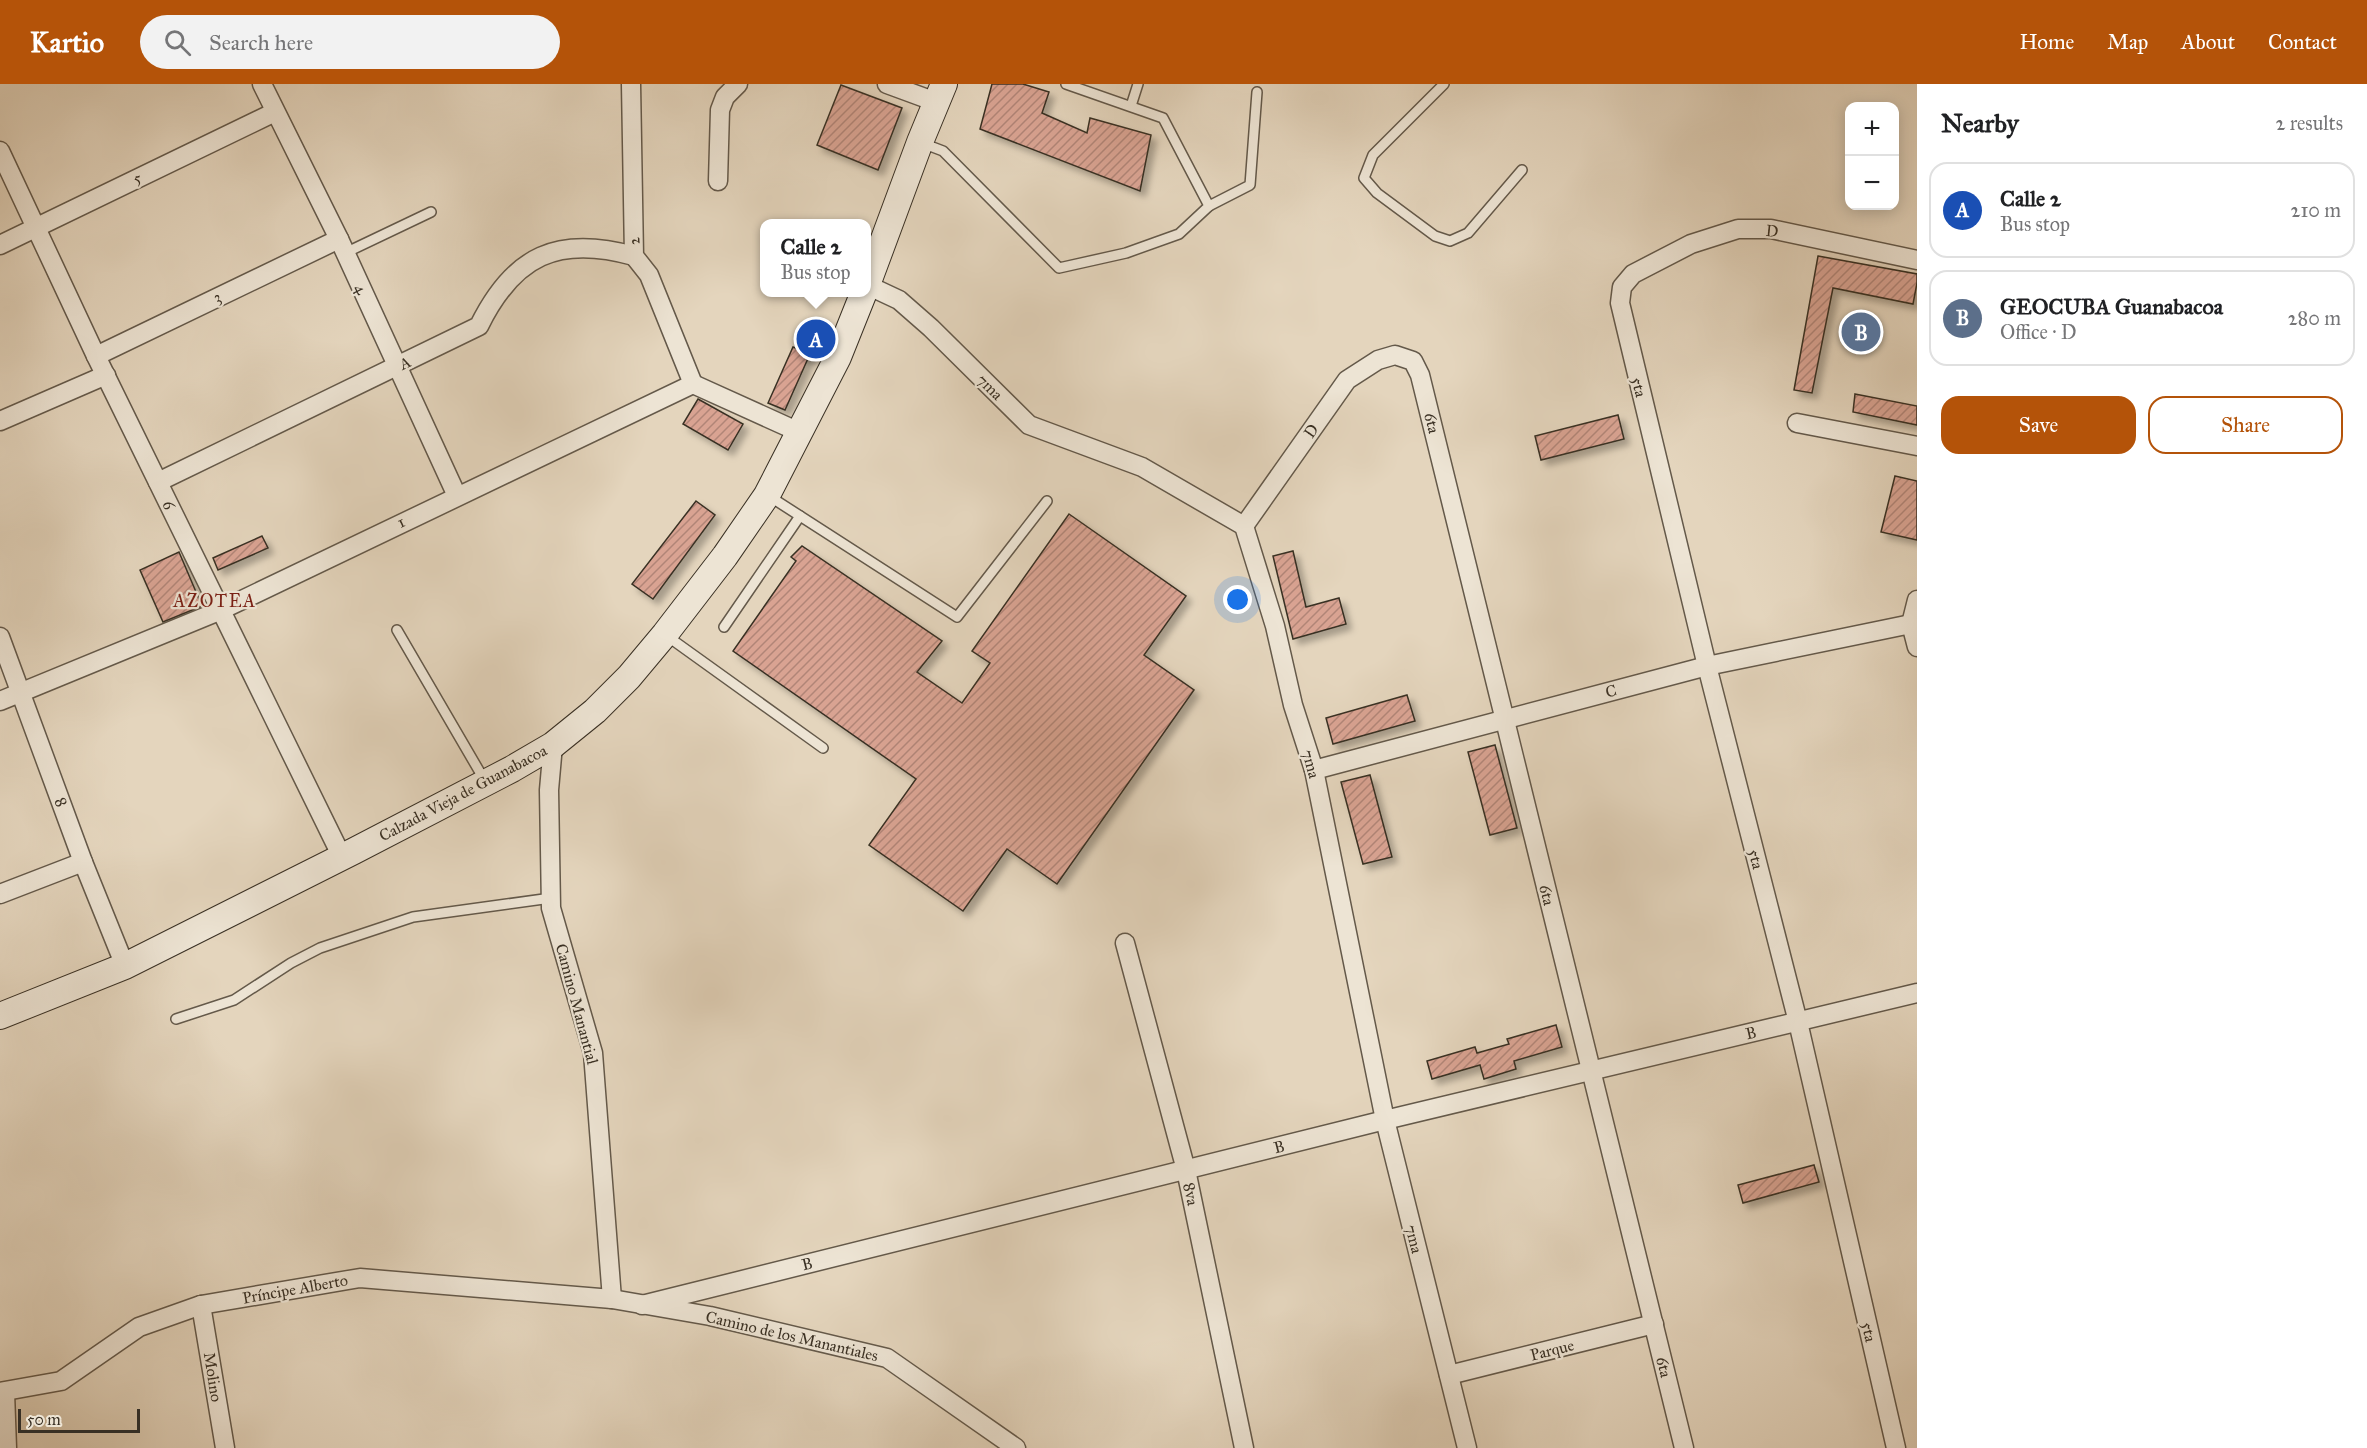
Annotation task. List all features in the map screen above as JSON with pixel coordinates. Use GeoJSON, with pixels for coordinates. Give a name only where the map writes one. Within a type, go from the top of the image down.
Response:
{"type":"FeatureCollection","features":[{"type":"Feature","properties":{"kind":"main road"},"geometry":{"type":"LineString","coordinates":[[871,274],[940,93]]}},
{"type":"Feature","properties":{"kind":"main road","name":"Calzada Vieja de Guanabacoa"},"geometry":{"type":"LineString","coordinates":[[0,1016],[125,966],[342,857],[486,783],[553,745],[595,711],[629,677],[665,634],[725,556],[767,495],[838,357],[862,297]]}},
{"type":"Feature","properties":{"kind":"street","name":"2"},"geometry":{"type":"LineString","coordinates":[[631,84],[634,256],[649,275],[693,384]]}},
{"type":"Feature","properties":{"kind":"street"},"geometry":{"type":"LineString","coordinates":[[718,181],[720,110],[725,97],[738,84]]}},
{"type":"Feature","properties":{"kind":"street"},"geometry":{"type":"LineString","coordinates":[[887,84],[940,93]]}},
{"type":"Feature","properties":{"kind":"street","name":"4"},"geometry":{"type":"LineString","coordinates":[[264,85],[275,112],[342,246],[457,495]]}},
{"type":"Feature","properties":{"kind":"street","name":"5"},"geometry":{"type":"LineString","coordinates":[[0,246],[275,112]]}},
{"type":"Feature","properties":{"kind":"street","name":"6"},"geometry":{"type":"LineString","coordinates":[[0,151],[219,611],[342,857]]}},
{"type":"Feature","properties":{"kind":"street","name":"D"},"geometry":{"type":"LineString","coordinates":[[1633,274],[1691,244],[1738,229],[1770,229],[1917,260]]}},
{"type":"Feature","properties":{"kind":"street","name":"3"},"geometry":{"type":"LineString","coordinates":[[96,356],[342,246]]}},
{"type":"Feature","properties":{"kind":"street","name":"A"},"geometry":{"type":"LineString","coordinates":[[158,482],[479,326],[489,305],[506,281],[538,256],[579,246],[609,249],[634,256]]}},
{"type":"Feature","properties":{"kind":"street","name":"5ta"},"geometry":{"type":"LineString","coordinates":[[1633,274],[1622,287],[1620,303],[1622,317],[1707,666],[1798,1022],[1896,1448]]}},
{"type":"Feature","properties":{"kind":"street","name":"7ma"},"geometry":{"type":"LineString","coordinates":[[871,287],[899,300],[931,328],[1029,425],[1142,467],[1244,526],[1275,627],[1293,705],[1314,770],[1385,1120],[1467,1448]]}},
{"type":"Feature","properties":{"kind":"street","name":"D"},"geometry":{"type":"LineString","coordinates":[[1244,526],[1347,380],[1378,360],[1395,356]]}},
{"type":"Feature","properties":{"kind":"street","name":"6ta"},"geometry":{"type":"LineString","coordinates":[[1395,356],[1413,362],[1420,375],[1684,1448]]}},
{"type":"Feature","properties":{"kind":"street"},"geometry":{"type":"LineString","coordinates":[[0,421],[106,375]]}},
{"type":"Feature","properties":{"kind":"street"},"geometry":{"type":"LineString","coordinates":[[693,384],[800,432]]}},
{"type":"Feature","properties":{"kind":"street","name":"1"},"geometry":{"type":"LineString","coordinates":[[0,701],[219,611],[457,495],[693,384]]}},
{"type":"Feature","properties":{"kind":"street"},"geometry":{"type":"LineString","coordinates":[[1797,423],[1917,446]]}},
{"type":"Feature","properties":{"kind":"street"},"geometry":{"type":"LineString","coordinates":[[1917,600],[1911,624],[1917,647]]}},
{"type":"Feature","properties":{"kind":"street","name":"C"},"geometry":{"type":"LineString","coordinates":[[1314,770],[1503,718],[1707,666],[1911,624]]}},
{"type":"Feature","properties":{"kind":"street","name":"8"},"geometry":{"type":"LineString","coordinates":[[0,637],[83,862],[125,966]]}},
{"type":"Feature","properties":{"kind":"street","name":"Camino Manantial"},"geometry":{"type":"LineString","coordinates":[[553,745],[549,790],[550,908],[593,1053],[612,1299]]}},
{"type":"Feature","properties":{"kind":"street"},"geometry":{"type":"LineString","coordinates":[[0,894],[83,862]]}},
{"type":"Feature","properties":{"kind":"street","name":"8va"},"geometry":{"type":"LineString","coordinates":[[1125,943],[1186,1170],[1244,1448]]}},
{"type":"Feature","properties":{"kind":"street","name":"B"},"geometry":{"type":"LineString","coordinates":[[642,1305],[1385,1120],[1917,993]]}},
{"type":"Feature","properties":{"kind":"street","name":"Príncipe Alberto"},"geometry":{"type":"LineString","coordinates":[[3,1392],[61,1381],[138,1327],[201,1305],[360,1278],[612,1299]]}},
{"type":"Feature","properties":{"kind":"street","name":"Camino de los Manantiales"},"geometry":{"type":"LineString","coordinates":[[612,1299],[710,1316],[887,1358],[1016,1448]]}},
{"type":"Feature","properties":{"kind":"street","name":"Molino"},"geometry":{"type":"LineString","coordinates":[[201,1305],[225,1448]]}},
{"type":"Feature","properties":{"kind":"street","name":"Parque"},"geometry":{"type":"LineString","coordinates":[[1449,1375],[1654,1324]]}},
{"type":"Feature","properties":{"kind":"street"},"geometry":{"type":"LineString","coordinates":[[3,1392],[7,1448]]}},
{"type":"Feature","properties":{"kind":"lane"},"geometry":{"type":"LineString","coordinates":[[1066,84],[1162,118],[1209,206]]}},
{"type":"Feature","properties":{"kind":"lane"},"geometry":{"type":"LineString","coordinates":[[1131,106],[1138,84]]}},
{"type":"Feature","properties":{"kind":"lane"},"geometry":{"type":"LineString","coordinates":[[1444,84],[1373,154],[1364,178],[1377,194],[1435,236],[1450,241],[1468,233],[1522,170]]}},
{"type":"Feature","properties":{"kind":"lane"},"geometry":{"type":"LineString","coordinates":[[920,142],[943,152],[1059,268],[1126,253],[1179,234],[1209,206],[1250,185],[1257,92]]}},
{"type":"Feature","properties":{"kind":"lane"},"geometry":{"type":"LineString","coordinates":[[342,246],[431,212]]}},
{"type":"Feature","properties":{"kind":"lane"},"geometry":{"type":"LineString","coordinates":[[767,495],[957,617],[1047,501]]}},
{"type":"Feature","properties":{"kind":"lane"},"geometry":{"type":"LineString","coordinates":[[724,627],[800,516]]}},
{"type":"Feature","properties":{"kind":"lane"},"geometry":{"type":"LineString","coordinates":[[397,630],[486,783]]}},
{"type":"Feature","properties":{"kind":"lane"},"geometry":{"type":"LineString","coordinates":[[665,634],[823,748]]}},
{"type":"Feature","properties":{"kind":"lane"},"geometry":{"type":"LineString","coordinates":[[176,1019],[234,1000],[320,948],[413,917],[550,898]]}},
{"type":"Feature","properties":{"kind":"building"},"geometry":{"type":"Polygon","coordinates":[[[992,84],[1023,84],[1049,92],[1042,113],[1087,133],[1090,118],[1151,135],[1140,191],[980,129],[992,84]]]}},
{"type":"Feature","properties":{"kind":"building"},"geometry":{"type":"Polygon","coordinates":[[[841,85],[902,108],[878,170],[817,145],[841,85]]]}},
{"type":"Feature","properties":{"kind":"building"},"geometry":{"type":"Polygon","coordinates":[[[1818,256],[1917,274],[1917,283],[1913,304],[1833,288],[1812,393],[1794,390],[1818,256]]]}},
{"type":"Feature","properties":{"kind":"building"},"geometry":{"type":"Polygon","coordinates":[[[793,347],[810,354],[785,410],[768,403],[793,347]]]}},
{"type":"Feature","properties":{"kind":"building"},"geometry":{"type":"Polygon","coordinates":[[[1855,394],[1917,406],[1917,425],[1853,412],[1855,394]]]}},
{"type":"Feature","properties":{"kind":"building"},"geometry":{"type":"Polygon","coordinates":[[[698,399],[743,424],[728,450],[683,424],[698,399]]]}},
{"type":"Feature","properties":{"kind":"building"},"geometry":{"type":"Polygon","coordinates":[[[1618,415],[1624,439],[1541,460],[1535,436],[1618,415]]]}},
{"type":"Feature","properties":{"kind":"building"},"geometry":{"type":"Polygon","coordinates":[[[1895,476],[1917,481],[1917,540],[1881,532],[1895,476]]]}},
{"type":"Feature","properties":{"kind":"building"},"geometry":{"type":"Polygon","coordinates":[[[696,501],[715,515],[653,599],[632,584],[696,501]]]}},
{"type":"Feature","properties":{"kind":"building"},"geometry":{"type":"Polygon","coordinates":[[[1069,514],[1186,596],[1144,655],[1194,690],[1057,884],[1007,849],[963,911],[869,845],[916,779],[733,651],[796,561],[791,557],[802,546],[942,641],[917,672],[962,703],[990,663],[972,651],[1069,514]]]}},
{"type":"Feature","properties":{"kind":"building"},"geometry":{"type":"Polygon","coordinates":[[[262,536],[268,548],[218,570],[213,558],[262,536]]]}},
{"type":"Feature","properties":{"kind":"building"},"geometry":{"type":"Polygon","coordinates":[[[1293,551],[1306,607],[1339,598],[1346,624],[1293,639],[1273,556],[1293,551]]]}},
{"type":"Feature","properties":{"kind":"building"},"geometry":{"type":"Polygon","coordinates":[[[179,552],[202,606],[163,622],[140,570],[179,552]]]}},
{"type":"Feature","properties":{"kind":"building"},"geometry":{"type":"Polygon","coordinates":[[[1407,695],[1415,721],[1333,744],[1326,718],[1407,695]]]}},
{"type":"Feature","properties":{"kind":"building"},"geometry":{"type":"Polygon","coordinates":[[[1495,745],[1517,828],[1490,835],[1468,752],[1495,745]]]}},
{"type":"Feature","properties":{"kind":"building"},"geometry":{"type":"Polygon","coordinates":[[[1370,775],[1392,857],[1363,864],[1341,782],[1370,775]]]}},
{"type":"Feature","properties":{"kind":"building"},"geometry":{"type":"Polygon","coordinates":[[[1556,1025],[1562,1047],[1514,1061],[1516,1069],[1484,1079],[1480,1065],[1432,1079],[1427,1061],[1475,1047],[1477,1053],[1509,1044],[1507,1039],[1556,1025]]]}},
{"type":"Feature","properties":{"kind":"building"},"geometry":{"type":"Polygon","coordinates":[[[1814,1165],[1819,1182],[1743,1203],[1738,1185],[1814,1165]]]}},
{"type":"Feature","properties":{"kind":"place","name":"GEOCUBA Guanabacoa"},"geometry":{"type":"Point","coordinates":[1861,332]}},
{"type":"Feature","properties":{"kind":"place","name":"Calle 2"},"geometry":{"type":"Point","coordinates":[816,339]}},
{"type":"Feature","properties":{"kind":"district","name":"AZOTEA"},"geometry":{"type":"Point","coordinates":[215,601]}}]}
